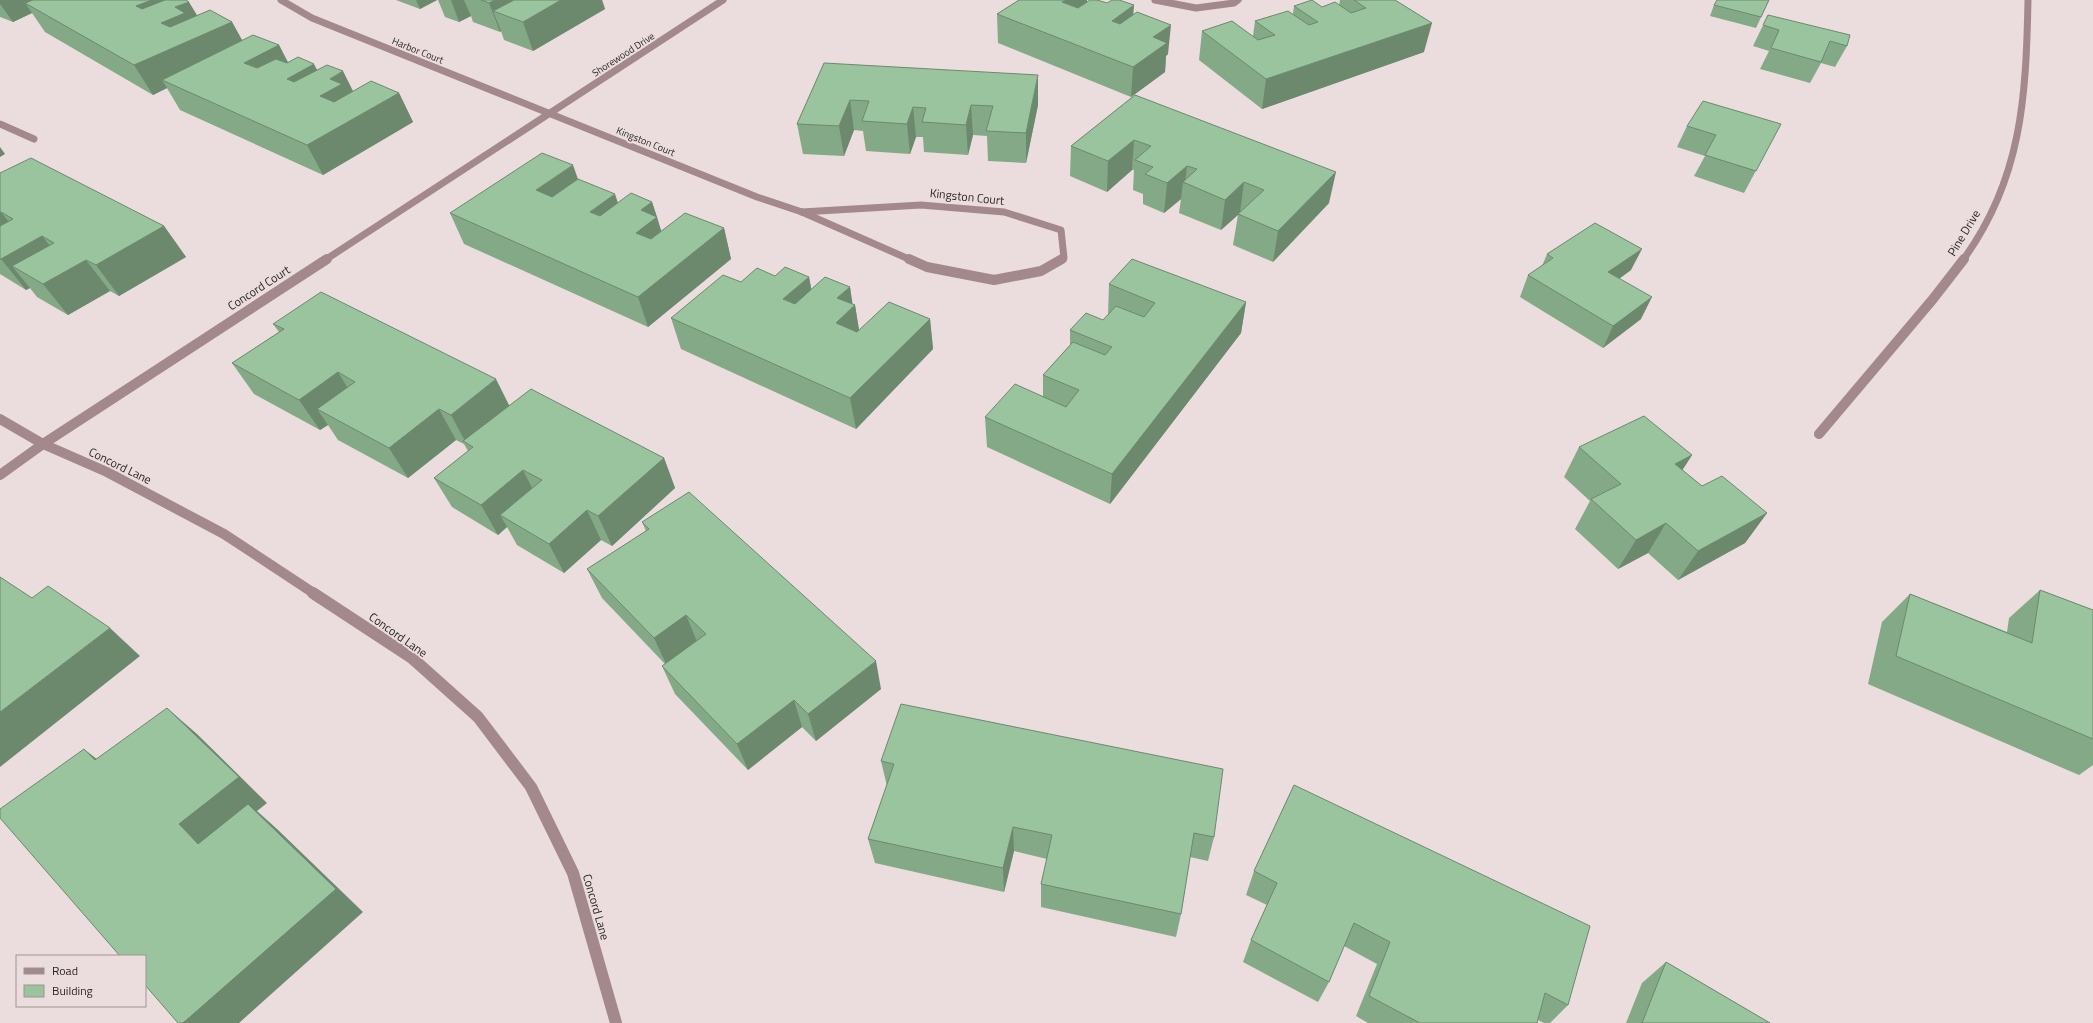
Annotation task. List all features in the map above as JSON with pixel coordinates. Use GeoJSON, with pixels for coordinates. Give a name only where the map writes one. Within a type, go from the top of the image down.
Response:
{"type":"FeatureCollection","features":[{"type":"Feature","properties":{"kind":"street","name":"Harbor Court"},"geometry":{"type":"LineString","coordinates":[[281,0],[312,18],[549,113]]}},
{"type":"Feature","properties":{"kind":"street","name":"Shorewood Drive"},"geometry":{"type":"LineString","coordinates":[[533,124],[723,0]]}},
{"type":"Feature","properties":{"kind":"street"},"geometry":{"type":"LineString","coordinates":[[1155,0],[1196,8],[1234,3],[1238,0]]}},
{"type":"Feature","properties":{"kind":"street","name":"Pine Drive"},"geometry":{"type":"LineString","coordinates":[[1818,434],[1944,286],[1983,228],[2002,189],[2011,163],[2023,114],[2027,74],[2028,0]]}},
{"type":"Feature","properties":{"kind":"street","name":"Kingston Court"},"geometry":{"type":"LineString","coordinates":[[549,113],[756,197],[802,212],[927,267],[994,280],[1041,271],[1064,258],[1061,230],[1004,212],[921,204],[802,212]]}},
{"type":"Feature","properties":{"kind":"street"},"geometry":{"type":"LineString","coordinates":[[0,124],[34,139]]}},
{"type":"Feature","properties":{"kind":"street","name":"Concord Court"},"geometry":{"type":"LineString","coordinates":[[0,475],[43,444],[533,124]]}},
{"type":"Feature","properties":{"kind":"street","name":"Concord Lane"},"geometry":{"type":"LineString","coordinates":[[0,419],[43,444],[107,472],[224,534],[412,658],[478,717],[531,787],[573,873],[616,1023]]}},
{"type":"Feature","properties":{"kind":"building"},"geometry":{"type":"Polygon","coordinates":[[[33,0],[152,0],[136,6],[142,9],[165,0],[186,0],[189,2],[175,7],[185,13],[161,23],[170,27],[210,10],[232,22],[134,65],[25,3],[33,0]]]}},
{"type":"Feature","properties":{"kind":"building"},"geometry":{"type":"Polygon","coordinates":[[[481,0],[495,0],[489,3],[481,0]]]}},
{"type":"Feature","properties":{"kind":"building"},"geometry":{"type":"Polygon","coordinates":[[[514,0],[561,0],[523,22],[493,11],[514,0]]]}},
{"type":"Feature","properties":{"kind":"building"},"geometry":{"type":"Polygon","coordinates":[[[1019,0],[1066,0],[1062,2],[1078,8],[1090,0],[1097,0],[1107,3],[1112,0],[1119,0],[1134,5],[1112,21],[1120,24],[1137,12],[1171,25],[1153,37],[1167,43],[1133,67],[997,14],[1019,0]]]}},
{"type":"Feature","properties":{"kind":"building"},"geometry":{"type":"Polygon","coordinates":[[[1312,0],[1322,7],[1335,2],[1351,13],[1366,8],[1354,0],[1395,0],[1432,23],[1266,79],[1202,31],[1232,21],[1258,40],[1275,35],[1255,21],[1288,11],[1309,25],[1318,22],[1294,6],[1312,0]]]}},
{"type":"Feature","properties":{"kind":"building"},"geometry":{"type":"Polygon","coordinates":[[[1717,0],[1769,0],[1761,17],[1714,5],[1717,0]]]}},
{"type":"Feature","properties":{"kind":"building"},"geometry":{"type":"Polygon","coordinates":[[[1768,15],[1850,35],[1847,46],[1830,41],[1821,62],[1771,48],[1779,30],[1763,25],[1768,15]]]}},
{"type":"Feature","properties":{"kind":"building"},"geometry":{"type":"Polygon","coordinates":[[[253,35],[279,45],[244,63],[257,68],[276,59],[287,63],[298,57],[314,64],[287,79],[294,82],[327,65],[343,71],[330,79],[342,84],[320,96],[334,102],[371,81],[399,93],[307,145],[162,80],[253,35]]]}},
{"type":"Feature","properties":{"kind":"building"},"geometry":{"type":"Polygon","coordinates":[[[824,63],[1038,75],[1026,133],[986,131],[993,106],[971,105],[966,125],[922,122],[926,108],[913,107],[907,124],[862,121],[869,101],[850,100],[839,126],[797,124],[824,63]]]}},
{"type":"Feature","properties":{"kind":"building"},"geometry":{"type":"Polygon","coordinates":[[[1135,95],[1336,172],[1278,231],[1238,214],[1264,190],[1244,182],[1225,200],[1183,182],[1197,169],[1187,166],[1167,183],[1145,174],[1153,167],[1135,160],[1151,146],[1134,140],[1108,161],[1071,146],[1135,95]]]}},
{"type":"Feature","properties":{"kind":"building"},"geometry":{"type":"Polygon","coordinates":[[[1703,101],[1781,124],[1756,171],[1705,155],[1716,135],[1687,126],[1703,101]]]}},
{"type":"Feature","properties":{"kind":"building"},"geometry":{"type":"Polygon","coordinates":[[[542,153],[573,165],[536,190],[552,197],[578,179],[615,194],[590,212],[600,216],[631,193],[652,202],[641,210],[657,217],[636,233],[651,239],[685,213],[724,228],[638,297],[450,213],[542,153]]]}},
{"type":"Feature","properties":{"kind":"building"},"geometry":{"type":"Polygon","coordinates":[[[31,158],[164,226],[96,265],[86,260],[43,284],[12,266],[54,243],[42,236],[0,259],[0,226],[13,219],[0,212],[0,173],[31,158]]]}},
{"type":"Feature","properties":{"kind":"building"},"geometry":{"type":"Polygon","coordinates":[[[1595,223],[1642,249],[1608,272],[1652,297],[1613,326],[1528,275],[1553,258],[1547,254],[1595,223]]]}},
{"type":"Feature","properties":{"kind":"building"},"geometry":{"type":"Polygon","coordinates":[[[1132,259],[1246,302],[1112,474],[985,417],[1015,384],[1066,407],[1079,390],[1043,375],[1073,342],[1105,355],[1112,347],[1070,330],[1086,313],[1103,320],[1116,306],[1144,317],[1155,303],[1109,284],[1132,259]]]}},
{"type":"Feature","properties":{"kind":"building"},"geometry":{"type":"Polygon","coordinates":[[[785,267],[809,277],[783,299],[795,304],[825,277],[850,287],[837,298],[855,305],[836,323],[857,332],[889,302],[930,319],[850,398],[671,318],[723,275],[741,282],[757,268],[775,276],[785,267]]]}},
{"type":"Feature","properties":{"kind":"building"},"geometry":{"type":"Polygon","coordinates":[[[321,292],[496,379],[451,415],[439,409],[389,448],[317,409],[355,382],[338,372],[299,400],[232,363],[284,329],[273,324],[321,292]]]}},
{"type":"Feature","properties":{"kind":"building"},"geometry":{"type":"Polygon","coordinates":[[[531,389],[664,458],[598,516],[587,510],[549,544],[500,515],[542,480],[523,470],[481,505],[434,478],[473,447],[463,441],[531,389]]]}},
{"type":"Feature","properties":{"kind":"building"},"geometry":{"type":"Polygon","coordinates":[[[1644,416],[1692,455],[1675,464],[1702,486],[1722,476],[1767,513],[1698,551],[1666,523],[1636,540],[1591,499],[1621,484],[1579,447],[1644,416]]]}},
{"type":"Feature","properties":{"kind":"building"},"geometry":{"type":"Polygon","coordinates":[[[689,492],[876,661],[808,714],[794,700],[737,744],[662,666],[706,634],[686,615],[654,638],[587,569],[649,529],[642,522],[689,492]]]}},
{"type":"Feature","properties":{"kind":"building"},"geometry":{"type":"Polygon","coordinates":[[[0,577],[32,598],[48,586],[110,628],[0,712],[0,577]]]}},
{"type":"Feature","properties":{"kind":"building"},"geometry":{"type":"Polygon","coordinates":[[[2040,590],[2093,610],[2093,739],[1896,656],[1910,594],[2032,643],[2040,590]]]}},
{"type":"Feature","properties":{"kind":"building"},"geometry":{"type":"Polygon","coordinates":[[[901,704],[1223,769],[1214,837],[1194,833],[1181,914],[1041,884],[1052,835],[1013,827],[1003,868],[868,839],[894,764],[881,761],[901,704]]]}},
{"type":"Feature","properties":{"kind":"building"},"geometry":{"type":"Polygon","coordinates":[[[167,708],[239,777],[179,824],[198,844],[248,804],[336,889],[183,1023],[178,1023],[146,986],[146,955],[119,955],[0,818],[0,809],[84,749],[95,760],[167,708]]]}},
{"type":"Feature","properties":{"kind":"building"},"geometry":{"type":"Polygon","coordinates":[[[1294,785],[1590,926],[1568,1005],[1545,993],[1537,1023],[1420,1023],[1369,996],[1390,942],[1354,923],[1329,982],[1251,940],[1277,883],[1254,871],[1294,785]]]}},
{"type":"Feature","properties":{"kind":"building"},"geometry":{"type":"Polygon","coordinates":[[[1666,962],[1770,1023],[1642,1023],[1666,962]]]}}]}
